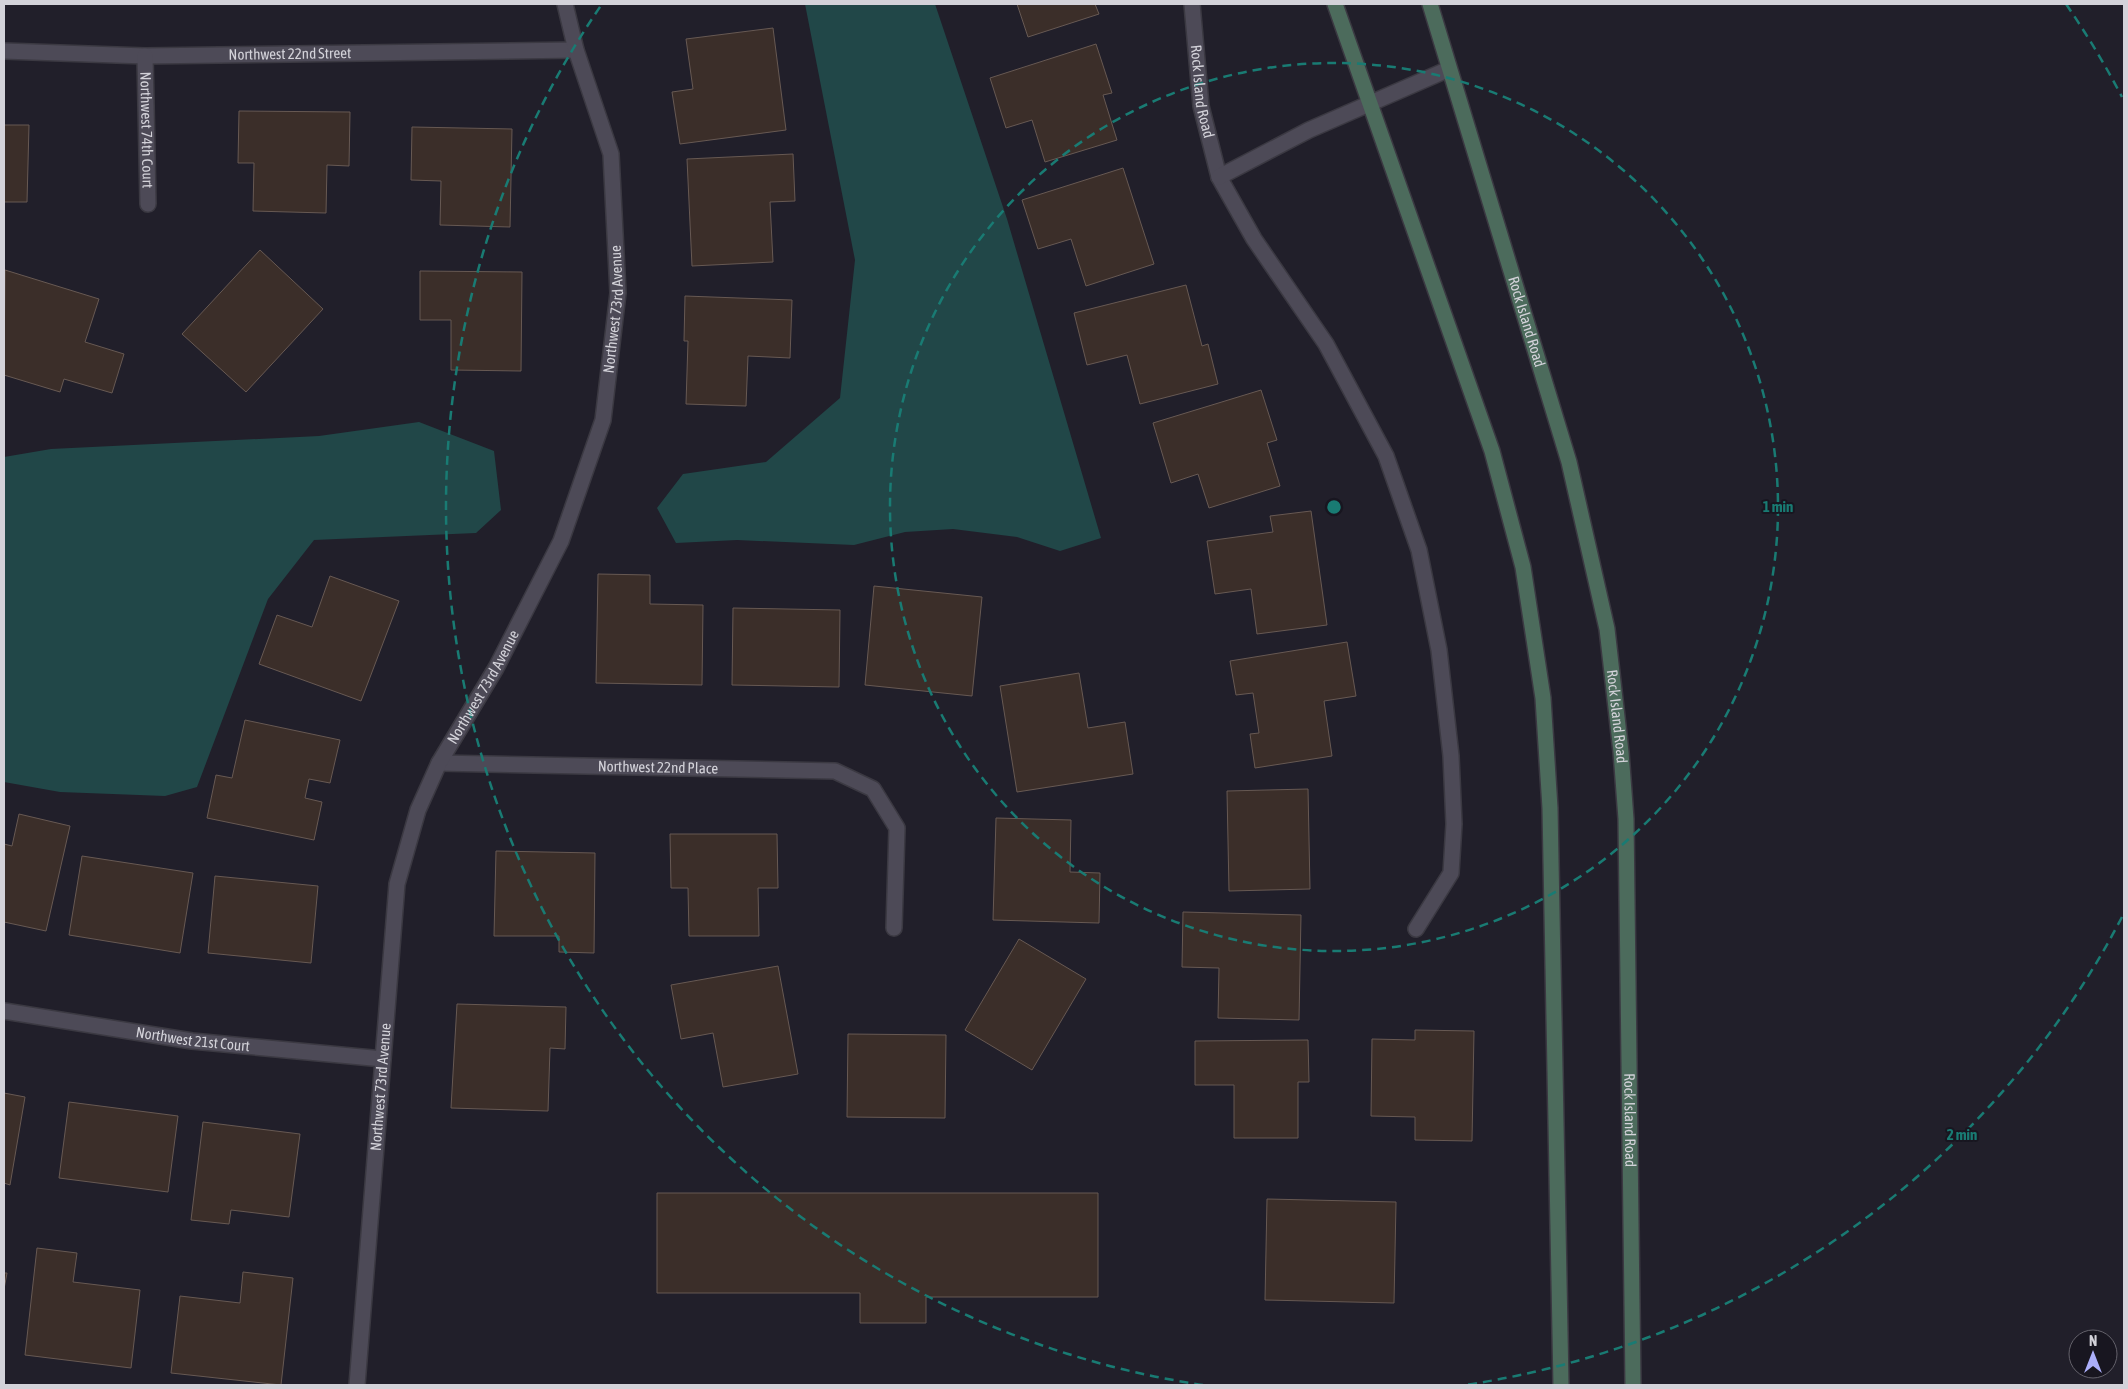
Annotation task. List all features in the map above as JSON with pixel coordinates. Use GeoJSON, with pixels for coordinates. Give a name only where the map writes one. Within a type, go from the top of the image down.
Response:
{"type":"FeatureCollection","features":[{"type":"Feature","properties":{"kind":"main road"},"geometry":{"type":"LineString","coordinates":[[1335,4],[1492,451],[1523,567],[1541,688],[1550,808],[1561,1385]]}},
{"type":"Feature","properties":{"kind":"main road","name":"Rock Island Road"},"geometry":{"type":"LineString","coordinates":[[1430,4],[1569,462],[1607,629],[1621,752],[1626,819],[1633,1385]]}},
{"type":"Feature","properties":{"kind":"street","name":"Northwest 73rd Avenue"},"geometry":{"type":"LineString","coordinates":[[357,1385],[382,1058],[398,884],[418,810],[439,763],[496,668],[561,541],[603,420],[618,293],[612,154],[576,50],[565,4]]}},
{"type":"Feature","properties":{"kind":"street","name":"Rock Island Road"},"geometry":{"type":"LineString","coordinates":[[1192,4],[1201,106],[1219,177],[1254,239],[1326,344],[1386,456],[1419,550],[1439,650],[1451,756],[1454,824],[1451,874],[1416,929]]}},
{"type":"Feature","properties":{"kind":"street","name":"Northwest 22nd Street"},"geometry":{"type":"LineString","coordinates":[[4,52],[145,56],[576,50]]}},
{"type":"Feature","properties":{"kind":"street","name":"Northwest 74th Court"},"geometry":{"type":"LineString","coordinates":[[145,56],[148,204]]}},
{"type":"Feature","properties":{"kind":"street"},"geometry":{"type":"LineString","coordinates":[[1219,177],[1309,130],[1449,70]]}},
{"type":"Feature","properties":{"kind":"street","name":"Northwest 22nd Place"},"geometry":{"type":"LineString","coordinates":[[439,763],[835,772],[873,789],[897,828],[894,928]]}},
{"type":"Feature","properties":{"kind":"street","name":"Northwest 21st Court"},"geometry":{"type":"LineString","coordinates":[[4,1011],[192,1041],[382,1058]]}},
{"type":"Feature","properties":{"kind":"shaded area"},"geometry":{"type":"Polygon","coordinates":[[[805,4],[935,4],[1007,219],[1101,538],[1060,551],[1017,537],[953,529],[905,532],[854,545],[737,540],[676,543],[657,508],[683,474],[766,462],[840,398],[855,260],[805,4]]]}},
{"type":"Feature","properties":{"kind":"shaded area"},"geometry":{"type":"Polygon","coordinates":[[[419,422],[494,451],[501,510],[476,533],[314,540],[268,599],[197,787],[165,796],[60,792],[4,782],[4,457],[51,449],[319,436],[419,422]]]}},
{"type":"Feature","properties":{"kind":"building"},"geometry":{"type":"Polygon","coordinates":[[[1017,4],[1095,4],[1099,14],[1028,37],[1017,4]]]}},
{"type":"Feature","properties":{"kind":"building"},"geometry":{"type":"Polygon","coordinates":[[[773,28],[786,130],[680,144],[672,92],[693,89],[686,39],[773,28]]]}},
{"type":"Feature","properties":{"kind":"building"},"geometry":{"type":"Polygon","coordinates":[[[1096,44],[1112,93],[1103,95],[1117,140],[1045,162],[1032,120],[1006,128],[990,78],[1096,44]]]}},
{"type":"Feature","properties":{"kind":"building"},"geometry":{"type":"Polygon","coordinates":[[[239,111],[350,112],[349,166],[327,165],[326,213],[253,211],[254,163],[238,163],[239,111]]]}},
{"type":"Feature","properties":{"kind":"building"},"geometry":{"type":"Polygon","coordinates":[[[4,125],[29,125],[27,202],[4,202],[4,125]]]}},
{"type":"Feature","properties":{"kind":"building"},"geometry":{"type":"Polygon","coordinates":[[[412,127],[512,129],[510,227],[440,225],[441,181],[411,180],[412,127]]]}},
{"type":"Feature","properties":{"kind":"building"},"geometry":{"type":"Polygon","coordinates":[[[793,154],[795,201],[770,202],[773,262],[692,266],[687,159],[793,154]]]}},
{"type":"Feature","properties":{"kind":"building"},"geometry":{"type":"Polygon","coordinates":[[[1123,168],[1154,264],[1086,286],[1071,239],[1038,249],[1022,200],[1123,168]]]}},
{"type":"Feature","properties":{"kind":"building"},"geometry":{"type":"Polygon","coordinates":[[[260,250],[323,309],[246,392],[182,334],[260,250]]]}},
{"type":"Feature","properties":{"kind":"building"},"geometry":{"type":"Polygon","coordinates":[[[5,270],[99,299],[85,342],[124,354],[112,393],[64,379],[60,392],[4,375],[5,270]]]}},
{"type":"Feature","properties":{"kind":"building"},"geometry":{"type":"Polygon","coordinates":[[[420,271],[522,272],[521,371],[451,370],[451,320],[420,320],[420,271]]]}},
{"type":"Feature","properties":{"kind":"building"},"geometry":{"type":"Polygon","coordinates":[[[1186,285],[1202,346],[1208,344],[1218,384],[1140,404],[1127,355],[1087,365],[1074,313],[1186,285]]]}},
{"type":"Feature","properties":{"kind":"building"},"geometry":{"type":"Polygon","coordinates":[[[685,296],[792,300],[790,358],[748,356],[746,406],[686,404],[688,341],[684,341],[685,296]]]}},
{"type":"Feature","properties":{"kind":"building"},"geometry":{"type":"Polygon","coordinates":[[[1261,390],[1277,440],[1267,443],[1280,486],[1209,508],[1198,474],[1171,483],[1153,423],[1261,390]]]}},
{"type":"Feature","properties":{"kind":"building"},"geometry":{"type":"Polygon","coordinates":[[[1311,511],[1327,625],[1257,634],[1251,589],[1215,594],[1207,541],[1273,532],[1270,516],[1311,511]]]}},
{"type":"Feature","properties":{"kind":"building"},"geometry":{"type":"Polygon","coordinates":[[[598,574],[650,575],[650,604],[703,605],[702,685],[596,683],[598,574]]]}},
{"type":"Feature","properties":{"kind":"building"},"geometry":{"type":"Polygon","coordinates":[[[330,576],[399,601],[361,701],[259,664],[277,615],[312,627],[330,576]]]}},
{"type":"Feature","properties":{"kind":"building"},"geometry":{"type":"Polygon","coordinates":[[[874,586],[982,597],[972,696],[865,685],[874,586]]]}},
{"type":"Feature","properties":{"kind":"building"},"geometry":{"type":"Polygon","coordinates":[[[733,608],[840,610],[839,687],[732,685],[733,608]]]}},
{"type":"Feature","properties":{"kind":"building"},"geometry":{"type":"Polygon","coordinates":[[[1347,642],[1356,696],[1324,701],[1332,756],[1255,768],[1250,734],[1259,733],[1253,693],[1236,695],[1230,661],[1347,642]]]}},
{"type":"Feature","properties":{"kind":"building"},"geometry":{"type":"Polygon","coordinates":[[[1079,673],[1088,728],[1125,722],[1133,774],[1017,792],[1000,686],[1079,673]]]}},
{"type":"Feature","properties":{"kind":"building"},"geometry":{"type":"Polygon","coordinates":[[[245,720],[340,740],[330,783],[309,779],[305,798],[322,802],[314,840],[207,818],[216,775],[232,778],[245,720]]]}},
{"type":"Feature","properties":{"kind":"building"},"geometry":{"type":"Polygon","coordinates":[[[1308,789],[1310,889],[1229,891],[1227,791],[1308,789]]]}},
{"type":"Feature","properties":{"kind":"building"},"geometry":{"type":"Polygon","coordinates":[[[19,814],[70,826],[46,931],[4,922],[4,844],[12,846],[19,814]]]}},
{"type":"Feature","properties":{"kind":"building"},"geometry":{"type":"Polygon","coordinates":[[[996,818],[1071,820],[1070,872],[1100,873],[1099,923],[993,920],[996,818]]]}},
{"type":"Feature","properties":{"kind":"building"},"geometry":{"type":"Polygon","coordinates":[[[670,834],[777,834],[778,888],[758,888],[759,936],[689,936],[688,888],[671,888],[670,834]]]}},
{"type":"Feature","properties":{"kind":"building"},"geometry":{"type":"Polygon","coordinates":[[[496,851],[595,853],[594,953],[559,952],[559,936],[494,936],[496,851]]]}},
{"type":"Feature","properties":{"kind":"building"},"geometry":{"type":"Polygon","coordinates":[[[82,856],[193,873],[180,953],[69,935],[82,856]]]}},
{"type":"Feature","properties":{"kind":"building"},"geometry":{"type":"Polygon","coordinates":[[[215,876],[318,886],[311,963],[208,953],[215,876]]]}},
{"type":"Feature","properties":{"kind":"building"},"geometry":{"type":"Polygon","coordinates":[[[1183,912],[1301,915],[1299,1020],[1218,1018],[1219,968],[1182,967],[1183,912]]]}},
{"type":"Feature","properties":{"kind":"building"},"geometry":{"type":"Polygon","coordinates":[[[1019,939],[1086,979],[1032,1070],[965,1030],[1019,939]]]}},
{"type":"Feature","properties":{"kind":"building"},"geometry":{"type":"Polygon","coordinates":[[[778,966],[798,1074],[723,1087],[713,1033],[681,1039],[671,985],[778,966]]]}},
{"type":"Feature","properties":{"kind":"building"},"geometry":{"type":"Polygon","coordinates":[[[457,1004],[566,1007],[565,1049],[550,1048],[548,1111],[451,1108],[457,1004]]]}},
{"type":"Feature","properties":{"kind":"building"},"geometry":{"type":"Polygon","coordinates":[[[1415,1030],[1474,1031],[1472,1141],[1415,1140],[1415,1117],[1371,1116],[1372,1039],[1415,1040],[1415,1030]]]}},
{"type":"Feature","properties":{"kind":"building"},"geometry":{"type":"Polygon","coordinates":[[[848,1034],[946,1035],[945,1118],[847,1117],[848,1034]]]}},
{"type":"Feature","properties":{"kind":"building"},"geometry":{"type":"Polygon","coordinates":[[[1308,1040],[1309,1082],[1298,1082],[1298,1138],[1234,1138],[1234,1085],[1195,1085],[1195,1041],[1308,1040]]]}},
{"type":"Feature","properties":{"kind":"building"},"geometry":{"type":"Polygon","coordinates":[[[4,1093],[25,1097],[10,1185],[4,1183],[4,1093]]]}},
{"type":"Feature","properties":{"kind":"building"},"geometry":{"type":"Polygon","coordinates":[[[69,1102],[178,1116],[168,1192],[59,1178],[69,1102]]]}},
{"type":"Feature","properties":{"kind":"building"},"geometry":{"type":"Polygon","coordinates":[[[203,1122],[300,1134],[289,1217],[231,1210],[229,1224],[191,1220],[203,1122]]]}},
{"type":"Feature","properties":{"kind":"building"},"geometry":{"type":"Polygon","coordinates":[[[657,1193],[1098,1193],[1098,1297],[926,1297],[926,1323],[860,1323],[860,1293],[657,1293],[657,1193]]]}},
{"type":"Feature","properties":{"kind":"building"},"geometry":{"type":"Polygon","coordinates":[[[1267,1199],[1396,1202],[1394,1303],[1265,1300],[1267,1199]]]}},
{"type":"Feature","properties":{"kind":"building"},"geometry":{"type":"Polygon","coordinates":[[[37,1248],[77,1253],[73,1282],[140,1290],[131,1368],[25,1355],[37,1248]]]}},
{"type":"Feature","properties":{"kind":"building"},"geometry":{"type":"Polygon","coordinates":[[[243,1272],[293,1278],[281,1385],[171,1373],[180,1296],[240,1303],[243,1272]]]}},
{"type":"Feature","properties":{"kind":"building"},"geometry":{"type":"Polygon","coordinates":[[[4,1273],[7,1273],[4,1289],[4,1273]]]}}]}
